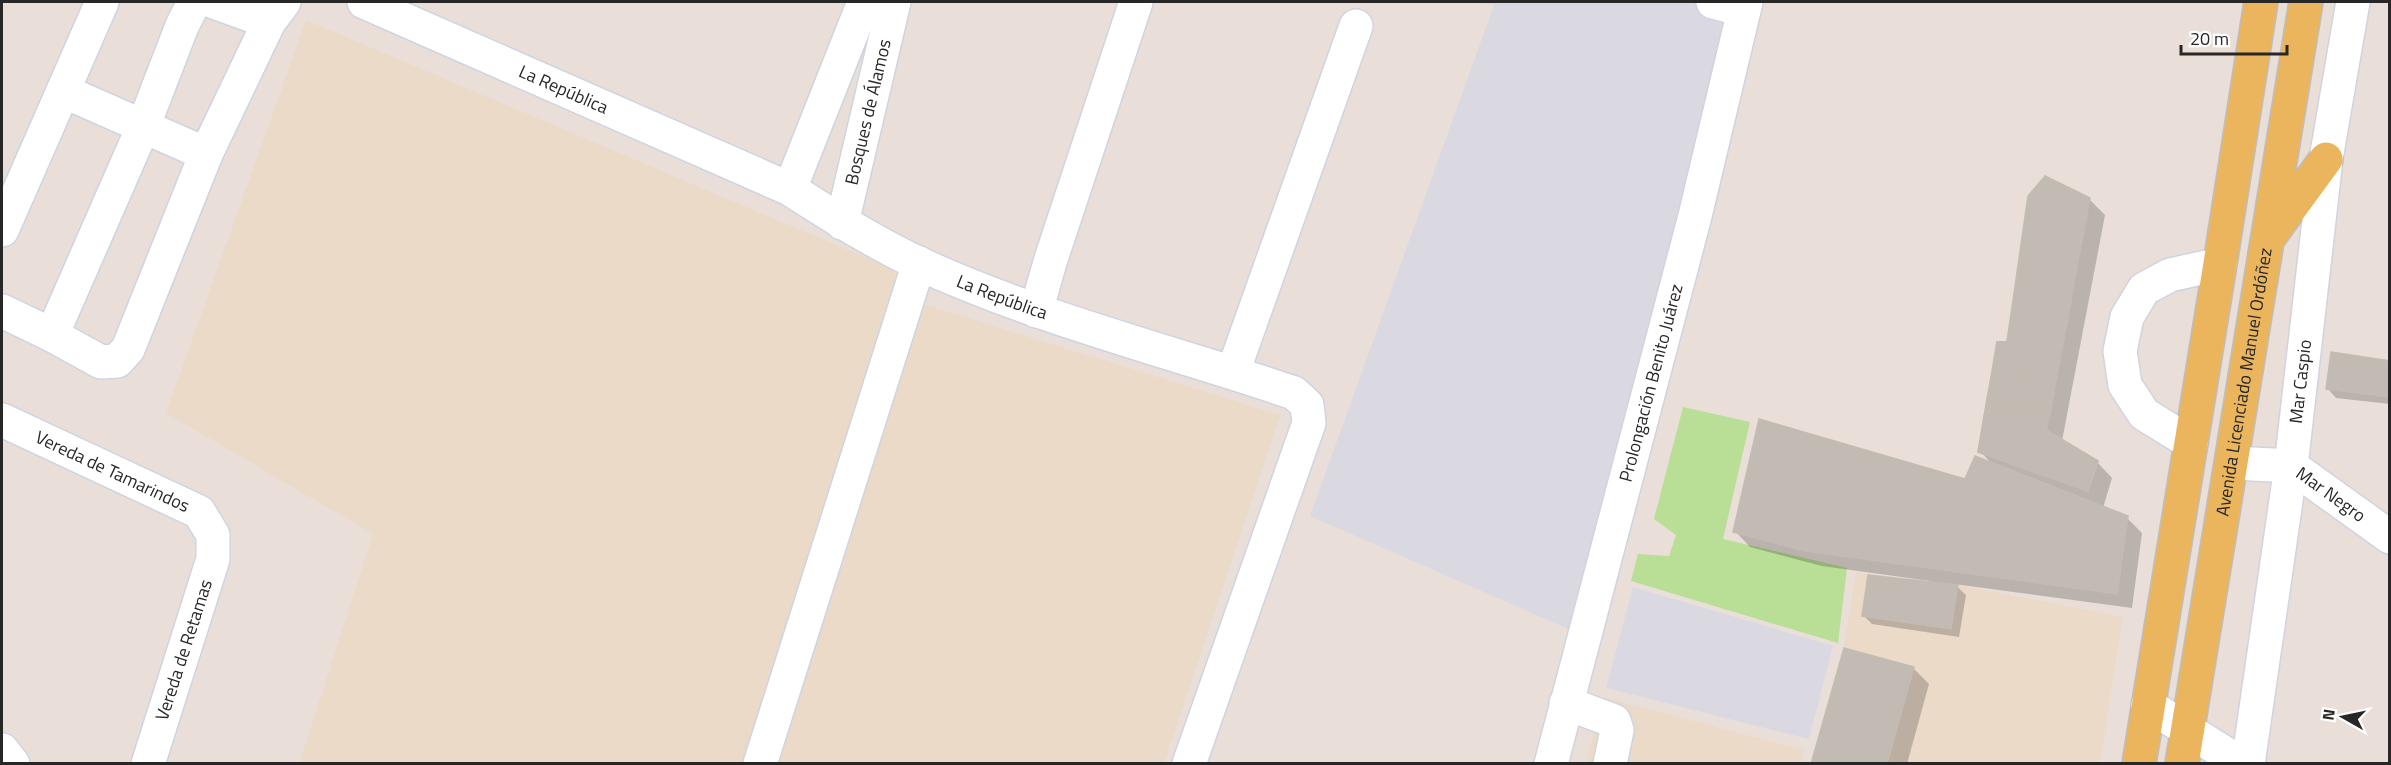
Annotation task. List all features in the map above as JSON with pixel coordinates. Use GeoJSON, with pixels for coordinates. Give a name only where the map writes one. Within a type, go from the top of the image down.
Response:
{"type":"FeatureCollection","features":[{"type":"Feature","properties":{"kind":"main road"},"geometry":{"type":"LineString","coordinates":[[2139,764],[2260,2]]}},
{"type":"Feature","properties":{"kind":"main road","name":"Avenida Licenciado Manuel Ordóñez"},"geometry":{"type":"LineString","coordinates":[[2182,764],[2306,2]]}},
{"type":"Feature","properties":{"kind":"main road"},"geometry":{"type":"LineString","coordinates":[[2269,237],[2326,159]]}},
{"type":"Feature","properties":{"kind":"street"},"geometry":{"type":"LineString","coordinates":[[2,230],[102,2]]}},
{"type":"Feature","properties":{"kind":"street"},"geometry":{"type":"LineString","coordinates":[[52,335],[143,127],[182,26],[194,2]]}},
{"type":"Feature","properties":{"kind":"street"},"geometry":{"type":"LineString","coordinates":[[2,310],[101,362],[117,361],[128,349],[206,154],[277,12],[214,2]]}},
{"type":"Feature","properties":{"kind":"street","name":"La República"},"geometry":{"type":"LineString","coordinates":[[364,2],[790,189],[842,223],[919,263],[1036,310],[1294,393],[1307,405],[1310,423],[1189,764]]}},
{"type":"Feature","properties":{"kind":"street","name":"Bosques de Álamos"},"geometry":{"type":"LineString","coordinates":[[790,189],[864,2]]}},
{"type":"Feature","properties":{"kind":"street","name":"Bosques de Álamos"},"geometry":{"type":"LineString","coordinates":[[842,223],[894,2]]}},
{"type":"Feature","properties":{"kind":"street"},"geometry":{"type":"LineString","coordinates":[[1036,310],[1136,2]]}},
{"type":"Feature","properties":{"kind":"street"},"geometry":{"type":"LineString","coordinates":[[1713,2],[1745,6]]}},
{"type":"Feature","properties":{"kind":"street","name":"Mar Caspio"},"geometry":{"type":"LineString","coordinates":[[2248,764],[2291,466],[2326,159],[2353,2]]}},
{"type":"Feature","properties":{"kind":"street","name":"Prolongación Benito Juárez"},"geometry":{"type":"LineString","coordinates":[[1551,764],[1695,216],[1745,6]]}},
{"type":"Feature","properties":{"kind":"street"},"geometry":{"type":"LineString","coordinates":[[1233,372],[1356,26]]}},
{"type":"Feature","properties":{"kind":"street"},"geometry":{"type":"LineString","coordinates":[[63,91],[206,154]]}},
{"type":"Feature","properties":{"kind":"street"},"geometry":{"type":"LineString","coordinates":[[760,764],[919,263]]}},
{"type":"Feature","properties":{"kind":"street"},"geometry":{"type":"LineString","coordinates":[[2191,443],[2144,414],[2125,385],[2121,351],[2127,317],[2144,289],[2170,275],[2220,264]]}},
{"type":"Feature","properties":{"kind":"street","name":"Vereda de Tamarindos"},"geometry":{"type":"LineString","coordinates":[[2,420],[199,512],[213,535]]}},
{"type":"Feature","properties":{"kind":"street","name":"Mar Negro"},"geometry":{"type":"LineString","coordinates":[[2232,463],[2291,466],[2390,537]]}},
{"type":"Feature","properties":{"kind":"street","name":"Vereda de Retamas"},"geometry":{"type":"LineString","coordinates":[[148,764],[213,559],[213,535]]}},
{"type":"Feature","properties":{"kind":"street"},"geometry":{"type":"LineString","coordinates":[[1566,703],[1614,721],[1617,730],[1610,764]]}},
{"type":"Feature","properties":{"kind":"street"},"geometry":{"type":"LineString","coordinates":[[2148,705],[2242,764]]}},
{"type":"Feature","properties":{"kind":"street"},"geometry":{"type":"LineString","coordinates":[[2,750],[13,764]]}},
{"type":"Feature","properties":{"kind":"shaded area"},"geometry":{"type":"Polygon","coordinates":[[[1477,2],[1738,2],[1575,632],[1310,516],[1494,5],[1477,2]]]}},
{"type":"Feature","properties":{"kind":"shaded area"},"geometry":{"type":"Polygon","coordinates":[[[306,20],[895,270],[897,296],[1280,415],[1164,763],[299,764],[373,534],[166,413],[306,20]]]}},
{"type":"Feature","properties":{"kind":"shaded area"},"geometry":{"type":"Polygon","coordinates":[[[1856,572],[1958,585],[2123,617],[2100,763],[1811,764],[1844,648],[1856,572]]]}},
{"type":"Feature","properties":{"kind":"shaded area"},"geometry":{"type":"Polygon","coordinates":[[[1633,587],[1833,646],[1809,739],[1606,688],[1633,587]]]}},
{"type":"Feature","properties":{"kind":"shaded area"},"geometry":{"type":"Polygon","coordinates":[[[1603,697],[1804,750],[1801,763],[1586,764],[1603,697]]]}},
{"type":"Feature","properties":{"kind":"green space"},"geometry":{"type":"Polygon","coordinates":[[[1683,407],[1750,422],[1723,539],[1847,568],[1838,643],[1631,581],[1638,554],[1669,556],[1676,535],[1654,519],[1683,407]]]}},
{"type":"Feature","properties":{"kind":"building"},"geometry":{"type":"Polygon","coordinates":[[[2045,176],[2090,198],[2046,430],[2098,461],[2088,491],[1978,452],[1997,342],[2007,342],[2028,196],[2045,176]]]}},
{"type":"Feature","properties":{"kind":"building"},"geometry":{"type":"Polygon","coordinates":[[[2016,286],[2072,296],[2056,380],[1993,370],[1997,342],[2007,342],[2016,286]]]}},
{"type":"Feature","properties":{"kind":"building"},"geometry":{"type":"Polygon","coordinates":[[[2331,352],[2390,361],[2390,397],[2326,389],[2331,352]]]}},
{"type":"Feature","properties":{"kind":"building"},"geometry":{"type":"Polygon","coordinates":[[[1993,370],[2056,380],[2051,409],[1987,399],[1993,370]]]}},
{"type":"Feature","properties":{"kind":"building"},"geometry":{"type":"Polygon","coordinates":[[[1987,399],[2051,409],[2046,430],[2098,461],[2088,491],[1978,452],[1987,399]]]}},
{"type":"Feature","properties":{"kind":"building"},"geometry":{"type":"Polygon","coordinates":[[[1759,419],[1965,479],[1975,456],[2128,516],[2117,594],[1805,551],[1733,532],[1759,419]]]}},
{"type":"Feature","properties":{"kind":"building"},"geometry":{"type":"Polygon","coordinates":[[[1868,575],[1958,585],[1951,629],[1862,616],[1868,575]]]}},
{"type":"Feature","properties":{"kind":"building"},"geometry":{"type":"Polygon","coordinates":[[[1844,648],[1914,667],[1887,764],[1811,764],[1844,648]]]}}]}
